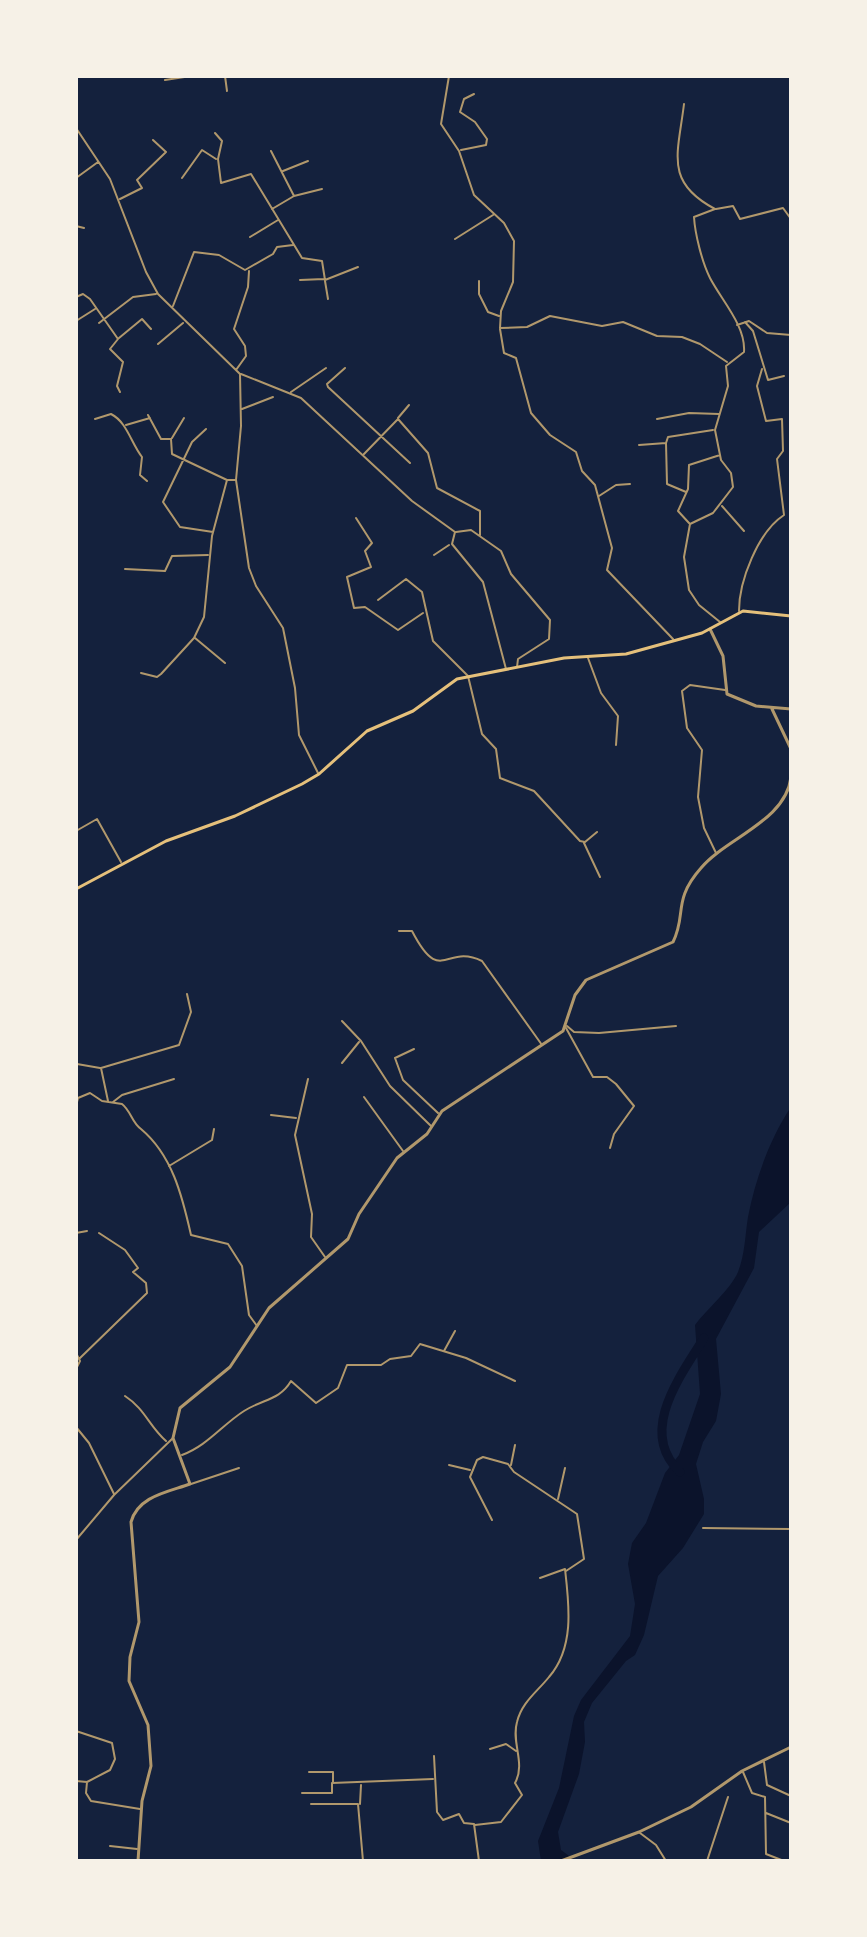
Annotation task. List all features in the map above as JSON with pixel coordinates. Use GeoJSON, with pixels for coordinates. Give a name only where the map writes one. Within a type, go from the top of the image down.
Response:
{"type":"FeatureCollection","features":[{"type":"Feature","properties":{"kind":"main road"},"geometry":{"type":"LineString","coordinates":[[76,889],[121,862],[269,801],[319,774],[367,731],[413,711],[446,684],[468,676],[517,667],[626,654],[710,629],[739,612],[791,616]]}},
{"type":"Feature","properties":{"kind":"street"},"geometry":{"type":"LineString","coordinates":[[165,80],[191,76]]}},
{"type":"Feature","properties":{"kind":"street"},"geometry":{"type":"LineString","coordinates":[[225,76],[227,91]]}},
{"type":"Feature","properties":{"kind":"street"},"geometry":{"type":"LineString","coordinates":[[449,76],[441,122],[459,151],[474,195],[508,228],[515,247],[513,282],[500,316],[504,353],[516,358],[526,387],[528,409],[550,435],[576,452],[582,471],[595,485],[613,551],[607,570],[673,639]]}},
{"type":"Feature","properties":{"kind":"street"},"geometry":{"type":"LineString","coordinates":[[459,151],[486,145],[487,139],[475,122],[460,112],[464,99],[474,94]]}},
{"type":"Feature","properties":{"kind":"street"},"geometry":{"type":"LineString","coordinates":[[684,104],[677,169],[692,197],[715,209]]}},
{"type":"Feature","properties":{"kind":"street"},"geometry":{"type":"LineString","coordinates":[[76,128],[120,199],[146,272],[158,294],[184,322],[240,374],[290,393],[412,501],[455,532]]}},
{"type":"Feature","properties":{"kind":"street"},"geometry":{"type":"LineString","coordinates":[[215,133],[222,141],[218,159],[221,183],[251,174],[302,258],[322,261],[328,299]]}},
{"type":"Feature","properties":{"kind":"street"},"geometry":{"type":"LineString","coordinates":[[120,199],[142,188],[137,180],[166,152],[153,140]]}},
{"type":"Feature","properties":{"kind":"street"},"geometry":{"type":"LineString","coordinates":[[182,178],[202,150],[218,159]]}},
{"type":"Feature","properties":{"kind":"street"},"geometry":{"type":"LineString","coordinates":[[271,151],[294,196]]}},
{"type":"Feature","properties":{"kind":"street"},"geometry":{"type":"LineString","coordinates":[[76,178],[99,161]]}},
{"type":"Feature","properties":{"kind":"street"},"geometry":{"type":"LineString","coordinates":[[281,172],[308,161]]}},
{"type":"Feature","properties":{"kind":"street"},"geometry":{"type":"LineString","coordinates":[[272,209],[294,196],[322,189]]}},
{"type":"Feature","properties":{"kind":"street"},"geometry":{"type":"LineString","coordinates":[[728,363],[744,352],[737,325],[706,268],[694,221],[699,212],[733,206],[740,219],[783,208],[791,219]]}},
{"type":"Feature","properties":{"kind":"street"},"geometry":{"type":"LineString","coordinates":[[455,239],[489,221],[494,214]]}},
{"type":"Feature","properties":{"kind":"street"},"geometry":{"type":"LineString","coordinates":[[250,237],[279,219]]}},
{"type":"Feature","properties":{"kind":"street"},"geometry":{"type":"LineString","coordinates":[[76,226],[84,228]]}},
{"type":"Feature","properties":{"kind":"street"},"geometry":{"type":"LineString","coordinates":[[173,307],[194,252],[219,255],[239,270],[248,270],[277,247],[294,245]]}},
{"type":"Feature","properties":{"kind":"street"},"geometry":{"type":"LineString","coordinates":[[300,280],[325,279],[358,267]]}},
{"type":"Feature","properties":{"kind":"street"},"geometry":{"type":"LineString","coordinates":[[236,370],[246,356],[245,346],[234,329],[248,287],[248,270]]}},
{"type":"Feature","properties":{"kind":"street"},"geometry":{"type":"LineString","coordinates":[[479,281],[479,294],[488,305],[488,312],[500,316]]}},
{"type":"Feature","properties":{"kind":"street"},"geometry":{"type":"LineString","coordinates":[[99,323],[133,297],[158,294]]}},
{"type":"Feature","properties":{"kind":"street"},"geometry":{"type":"LineString","coordinates":[[76,297],[86,295],[118,339]]}},
{"type":"Feature","properties":{"kind":"street"},"geometry":{"type":"LineString","coordinates":[[76,321],[98,308]]}},
{"type":"Feature","properties":{"kind":"street"},"geometry":{"type":"LineString","coordinates":[[500,328],[527,327],[550,316],[602,326],[623,322],[657,336],[682,337],[700,344],[728,363]]}},
{"type":"Feature","properties":{"kind":"street"},"geometry":{"type":"LineString","coordinates":[[120,392],[117,386],[123,362],[110,349],[142,319],[151,329]]}},
{"type":"Feature","properties":{"kind":"street"},"geometry":{"type":"LineString","coordinates":[[158,344],[184,322]]}},
{"type":"Feature","properties":{"kind":"street"},"geometry":{"type":"LineString","coordinates":[[737,325],[745,322],[767,333],[791,335]]}},
{"type":"Feature","properties":{"kind":"street"},"geometry":{"type":"LineString","coordinates":[[745,322],[753,331],[762,369],[768,380],[784,376]]}},
{"type":"Feature","properties":{"kind":"street"},"geometry":{"type":"LineString","coordinates":[[720,623],[699,605],[689,590],[684,557],[690,524],[721,505],[734,482],[721,455],[715,430],[728,386],[728,363]]}},
{"type":"Feature","properties":{"kind":"street"},"geometry":{"type":"LineString","coordinates":[[290,393],[326,368]]}},
{"type":"Feature","properties":{"kind":"street"},"geometry":{"type":"LineString","coordinates":[[345,368],[327,384],[328,387],[410,463]]}},
{"type":"Feature","properties":{"kind":"street"},"geometry":{"type":"LineString","coordinates":[[739,612],[739,589],[747,571],[768,528],[784,515],[777,459],[783,451],[782,419],[766,421],[757,386],[762,369]]}},
{"type":"Feature","properties":{"kind":"street"},"geometry":{"type":"LineString","coordinates":[[240,374],[236,480],[245,524],[249,568],[283,628],[295,688],[299,735],[319,774]]}},
{"type":"Feature","properties":{"kind":"street"},"geometry":{"type":"LineString","coordinates":[[241,410],[273,397]]}},
{"type":"Feature","properties":{"kind":"street"},"geometry":{"type":"LineString","coordinates":[[363,455],[409,405]]}},
{"type":"Feature","properties":{"kind":"street"},"geometry":{"type":"LineString","coordinates":[[657,419],[689,413],[720,414]]}},
{"type":"Feature","properties":{"kind":"street"},"geometry":{"type":"LineString","coordinates":[[95,419],[111,414],[125,425],[132,445],[142,457],[140,475],[147,481]]}},
{"type":"Feature","properties":{"kind":"street"},"geometry":{"type":"LineString","coordinates":[[125,425],[149,416],[161,439],[171,439]]}},
{"type":"Feature","properties":{"kind":"street"},"geometry":{"type":"LineString","coordinates":[[184,418],[171,439],[172,454],[184,457],[227,480],[236,480]]}},
{"type":"Feature","properties":{"kind":"street"},"geometry":{"type":"LineString","coordinates":[[398,419],[428,453],[437,488],[480,511],[480,535]]}},
{"type":"Feature","properties":{"kind":"street"},"geometry":{"type":"LineString","coordinates":[[206,429],[192,442],[163,502],[180,527],[213,532]]}},
{"type":"Feature","properties":{"kind":"street"},"geometry":{"type":"LineString","coordinates":[[687,492],[667,484],[668,437],[715,430]]}},
{"type":"Feature","properties":{"kind":"street"},"geometry":{"type":"LineString","coordinates":[[639,445],[666,443]]}},
{"type":"Feature","properties":{"kind":"street"},"geometry":{"type":"LineString","coordinates":[[690,524],[678,511],[687,492],[689,465],[721,455]]}},
{"type":"Feature","properties":{"kind":"street"},"geometry":{"type":"LineString","coordinates":[[141,673],[157,677],[194,638],[206,607],[213,532],[227,480]]}},
{"type":"Feature","properties":{"kind":"street"},"geometry":{"type":"LineString","coordinates":[[598,497],[616,485],[630,484]]}},
{"type":"Feature","properties":{"kind":"street"},"geometry":{"type":"LineString","coordinates":[[721,505],[744,531]]}},
{"type":"Feature","properties":{"kind":"street"},"geometry":{"type":"LineString","coordinates":[[356,518],[372,543],[365,551],[371,567],[347,577],[354,608],[365,607],[398,630],[425,613]]}},
{"type":"Feature","properties":{"kind":"street"},"geometry":{"type":"LineString","coordinates":[[455,532],[466,529],[501,551],[511,574],[550,620],[549,639],[518,659],[517,667]]}},
{"type":"Feature","properties":{"kind":"street"},"geometry":{"type":"LineString","coordinates":[[434,555],[452,544],[455,532]]}},
{"type":"Feature","properties":{"kind":"street"},"geometry":{"type":"LineString","coordinates":[[452,544],[483,582],[506,669]]}},
{"type":"Feature","properties":{"kind":"street"},"geometry":{"type":"LineString","coordinates":[[125,569],[165,571],[172,556],[210,555]]}},
{"type":"Feature","properties":{"kind":"street"},"geometry":{"type":"LineString","coordinates":[[378,600],[406,579],[422,592],[425,613],[438,649],[468,676],[482,734],[496,749],[500,778],[534,791],[583,842],[600,877]]}},
{"type":"Feature","properties":{"kind":"street"},"geometry":{"type":"LineString","coordinates":[[710,629],[723,656],[726,691]]}},
{"type":"Feature","properties":{"kind":"street"},"geometry":{"type":"LineString","coordinates":[[194,638],[225,663]]}},
{"type":"Feature","properties":{"kind":"street"},"geometry":{"type":"LineString","coordinates":[[588,657],[601,693],[618,716],[616,745]]}},
{"type":"Feature","properties":{"kind":"street"},"geometry":{"type":"LineString","coordinates":[[716,854],[704,828],[698,797],[702,750],[687,728],[682,691],[690,685],[726,691],[738,701],[771,709],[791,709]]}},
{"type":"Feature","properties":{"kind":"street"},"geometry":{"type":"LineString","coordinates":[[771,709],[791,749]]}},
{"type":"Feature","properties":{"kind":"street"},"geometry":{"type":"LineString","coordinates":[[190,1484],[182,1455],[173,1438],[180,1408],[230,1367],[269,1308],[348,1239],[359,1214],[403,1151],[432,1127],[439,1114],[543,1046],[566,1027],[575,995],[586,980],[673,942],[682,893],[698,870],[767,816],[790,789],[791,777]]}},
{"type":"Feature","properties":{"kind":"street"},"geometry":{"type":"LineString","coordinates":[[76,831],[97,819],[121,862]]}},
{"type":"Feature","properties":{"kind":"street"},"geometry":{"type":"LineString","coordinates":[[583,842],[597,832]]}},
{"type":"Feature","properties":{"kind":"street"},"geometry":{"type":"LineString","coordinates":[[399,931],[412,931],[420,951],[432,959],[467,957],[482,961],[543,1046]]}},
{"type":"Feature","properties":{"kind":"street"},"geometry":{"type":"LineString","coordinates":[[77,1064],[101,1068],[179,1045],[191,1012],[187,994]]}},
{"type":"Feature","properties":{"kind":"street"},"geometry":{"type":"LineString","coordinates":[[342,1021],[361,1041],[390,1086],[432,1127]]}},
{"type":"Feature","properties":{"kind":"street"},"geometry":{"type":"LineString","coordinates":[[566,1027],[574,1032],[599,1033],[676,1026]]}},
{"type":"Feature","properties":{"kind":"street"},"geometry":{"type":"LineString","coordinates":[[566,1027],[593,1077],[607,1077],[634,1106],[614,1134],[610,1148]]}},
{"type":"Feature","properties":{"kind":"street"},"geometry":{"type":"LineString","coordinates":[[342,1063],[361,1041]]}},
{"type":"Feature","properties":{"kind":"street"},"geometry":{"type":"LineString","coordinates":[[414,1049],[395,1058],[402,1077],[439,1114]]}},
{"type":"Feature","properties":{"kind":"street"},"geometry":{"type":"LineString","coordinates":[[101,1068],[111,1102]]}},
{"type":"Feature","properties":{"kind":"street"},"geometry":{"type":"LineString","coordinates":[[111,1102],[122,1095],[174,1079]]}},
{"type":"Feature","properties":{"kind":"street"},"geometry":{"type":"LineString","coordinates":[[308,1079],[295,1135],[312,1214],[311,1237],[326,1258]]}},
{"type":"Feature","properties":{"kind":"street"},"geometry":{"type":"LineString","coordinates":[[76,1106],[78,1098],[90,1093],[127,1108],[138,1127],[153,1137],[179,1184],[191,1235],[228,1244],[242,1266],[249,1315],[257,1326]]}},
{"type":"Feature","properties":{"kind":"street"},"geometry":{"type":"LineString","coordinates":[[364,1097],[403,1151]]}},
{"type":"Feature","properties":{"kind":"street"},"geometry":{"type":"LineString","coordinates":[[271,1115],[297,1118]]}},
{"type":"Feature","properties":{"kind":"street"},"geometry":{"type":"LineString","coordinates":[[169,1166],[212,1140],[214,1129]]}},
{"type":"Feature","properties":{"kind":"street"},"geometry":{"type":"LineString","coordinates":[[76,1233],[87,1231]]}},
{"type":"Feature","properties":{"kind":"street"},"geometry":{"type":"LineString","coordinates":[[76,1369],[79,1359],[147,1293],[146,1283],[133,1272],[138,1268],[131,1257],[99,1233]]}},
{"type":"Feature","properties":{"kind":"street"},"geometry":{"type":"LineString","coordinates":[[444,1352],[455,1331]]}},
{"type":"Feature","properties":{"kind":"street"},"geometry":{"type":"LineString","coordinates":[[182,1455],[208,1441],[243,1411],[283,1395],[291,1381],[316,1403],[338,1388],[347,1365],[381,1365],[390,1359],[411,1356],[420,1344],[471,1360],[515,1381]]}},
{"type":"Feature","properties":{"kind":"street"},"geometry":{"type":"LineString","coordinates":[[76,1353],[79,1359]]}},
{"type":"Feature","properties":{"kind":"street"},"geometry":{"type":"LineString","coordinates":[[125,1396],[142,1407],[151,1426],[167,1442]]}},
{"type":"Feature","properties":{"kind":"street"},"geometry":{"type":"LineString","coordinates":[[76,1427],[89,1443],[114,1495]]}},
{"type":"Feature","properties":{"kind":"street"},"geometry":{"type":"LineString","coordinates":[[76,1540],[114,1495],[173,1438]]}},
{"type":"Feature","properties":{"kind":"street"},"geometry":{"type":"LineString","coordinates":[[515,1445],[511,1466],[514,1472],[577,1514],[579,1543],[584,1559],[565,1571]]}},
{"type":"Feature","properties":{"kind":"street"},"geometry":{"type":"LineString","coordinates":[[492,1520],[470,1477],[471,1470],[483,1457],[511,1466]]}},
{"type":"Feature","properties":{"kind":"street"},"geometry":{"type":"LineString","coordinates":[[449,1465],[471,1470]]}},
{"type":"Feature","properties":{"kind":"street"},"geometry":{"type":"LineString","coordinates":[[138,1861],[141,1810],[151,1766],[148,1725],[128,1675],[139,1622],[131,1522],[135,1512],[152,1498],[239,1468]]}},
{"type":"Feature","properties":{"kind":"street"},"geometry":{"type":"LineString","coordinates":[[558,1500],[565,1468]]}},
{"type":"Feature","properties":{"kind":"street"},"geometry":{"type":"LineString","coordinates":[[703,1528],[791,1529]]}},
{"type":"Feature","properties":{"kind":"street"},"geometry":{"type":"LineString","coordinates":[[540,1578],[562,1568],[565,1571]]}},
{"type":"Feature","properties":{"kind":"street"},"geometry":{"type":"LineString","coordinates":[[434,1756],[437,1812],[443,1820],[459,1814],[464,1823],[501,1822],[522,1795],[515,1785],[519,1771],[514,1735],[520,1712],[552,1674],[570,1628],[565,1571]]}},
{"type":"Feature","properties":{"kind":"street"},"geometry":{"type":"LineString","coordinates":[[76,1731],[112,1743],[115,1750],[110,1770],[87,1782],[76,1781]]}},
{"type":"Feature","properties":{"kind":"street"},"geometry":{"type":"LineString","coordinates":[[490,1749],[506,1744],[517,1751]]}},
{"type":"Feature","properties":{"kind":"street"},"geometry":{"type":"LineString","coordinates":[[561,1861],[639,1832],[691,1807],[742,1771],[791,1747]]}},
{"type":"Feature","properties":{"kind":"street"},"geometry":{"type":"LineString","coordinates":[[763,1761],[767,1785],[766,1854],[784,1861]]}},
{"type":"Feature","properties":{"kind":"street"},"geometry":{"type":"LineString","coordinates":[[742,1771],[752,1793],[765,1797]]}},
{"type":"Feature","properties":{"kind":"street"},"geometry":{"type":"LineString","coordinates":[[302,1793],[332,1793],[333,1772],[309,1772]]}},
{"type":"Feature","properties":{"kind":"street"},"geometry":{"type":"LineString","coordinates":[[333,1783],[434,1779]]}},
{"type":"Feature","properties":{"kind":"street"},"geometry":{"type":"LineString","coordinates":[[87,1782],[86,1793],[91,1801],[141,1810]]}},
{"type":"Feature","properties":{"kind":"street"},"geometry":{"type":"LineString","coordinates":[[311,1804],[362,1804],[361,1783]]}},
{"type":"Feature","properties":{"kind":"street"},"geometry":{"type":"LineString","coordinates":[[767,1785],[791,1796]]}},
{"type":"Feature","properties":{"kind":"street"},"geometry":{"type":"LineString","coordinates":[[707,1861],[728,1797]]}},
{"type":"Feature","properties":{"kind":"street"},"geometry":{"type":"LineString","coordinates":[[358,1804],[363,1861]]}},
{"type":"Feature","properties":{"kind":"street"},"geometry":{"type":"LineString","coordinates":[[765,1813],[791,1823]]}},
{"type":"Feature","properties":{"kind":"street"},"geometry":{"type":"LineString","coordinates":[[475,1825],[479,1861]]}},
{"type":"Feature","properties":{"kind":"street"},"geometry":{"type":"LineString","coordinates":[[639,1832],[656,1845],[666,1861]]}},
{"type":"Feature","properties":{"kind":"street"},"geometry":{"type":"LineString","coordinates":[[110,1846],[139,1849]]}},
{"type":"Feature","properties":{"kind":"water"},"geometry":{"type":"Polygon","coordinates":[[[791,1107],[791,1202],[759,1232],[754,1268],[716,1339],[721,1394],[716,1421],[703,1442],[696,1464],[704,1514],[683,1548],[658,1576],[644,1635],[635,1655],[626,1661],[592,1703],[584,1722],[585,1742],[579,1774],[558,1832],[561,1850],[576,1861],[541,1861],[538,1841],[559,1788],[574,1716],[581,1700],[630,1636],[635,1604],[628,1564],[632,1543],[646,1523],[665,1473],[679,1455],[700,1394],[695,1325],[730,1286],[738,1272],[759,1174],[776,1132],[791,1107]]]}},
{"type":"Feature","properties":{"kind":"waterway"},"geometry":{"type":"LineString","coordinates":[[680,1472],[668,1456],[662,1439],[663,1422],[675,1386],[704,1338]]}}]}
